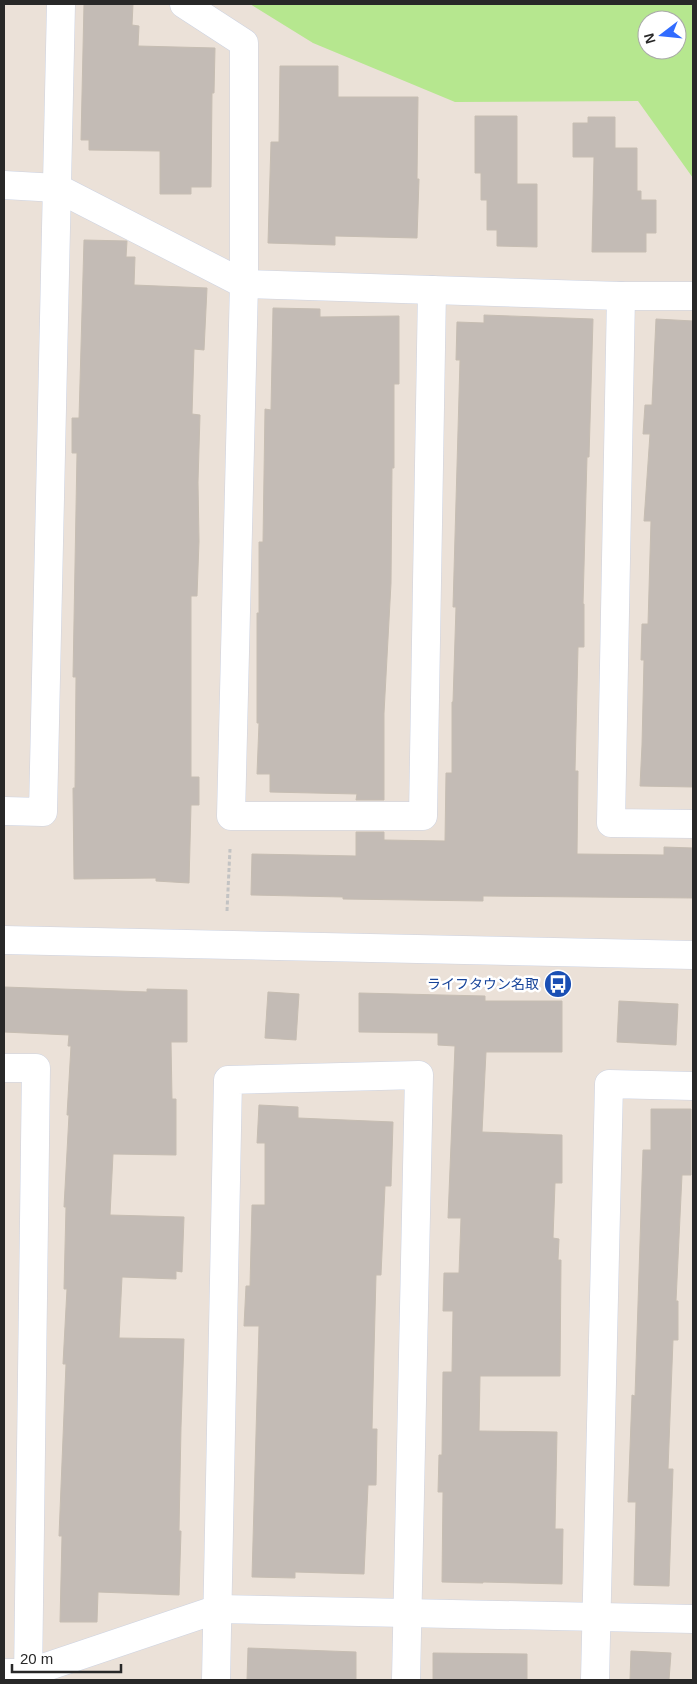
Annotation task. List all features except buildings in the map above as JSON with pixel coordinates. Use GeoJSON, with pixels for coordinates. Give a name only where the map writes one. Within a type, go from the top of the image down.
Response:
{"type":"FeatureCollection","features":[{"type":"Feature","properties":{"kind":"street"},"geometry":{"type":"LineString","coordinates":[[4,811],[43,812],[61,4]]}},
{"type":"Feature","properties":{"kind":"street"},"geometry":{"type":"LineString","coordinates":[[184,4],[244,44],[244,284],[231,816],[423,816],[432,290]]}},
{"type":"Feature","properties":{"kind":"street"},"geometry":{"type":"LineString","coordinates":[[4,184],[57,188],[244,284],[621,296],[693,296]]}},
{"type":"Feature","properties":{"kind":"street"},"geometry":{"type":"LineString","coordinates":[[621,296],[611,822],[693,824]]}},
{"type":"Feature","properties":{"kind":"street"},"geometry":{"type":"LineString","coordinates":[[4,940],[693,955]]}},
{"type":"Feature","properties":{"kind":"street"},"geometry":{"type":"LineString","coordinates":[[4,1068],[36,1068],[20,1676],[218,1609],[693,1619]]}},
{"type":"Feature","properties":{"kind":"street"},"geometry":{"type":"LineString","coordinates":[[216,1680],[228,1080],[419,1075],[406,1680]]}},
{"type":"Feature","properties":{"kind":"street"},"geometry":{"type":"LineString","coordinates":[[595,1680],[609,1084],[693,1086]]}},
{"type":"Feature","properties":{"kind":"path"},"geometry":{"type":"LineString","coordinates":[[227,911],[231,816]]}},
{"type":"Feature","properties":{"kind":"green space"},"geometry":{"type":"Polygon","coordinates":[[[250,4],[693,4],[693,178],[638,101],[455,102],[313,43],[250,4]]]}},
{"type":"Feature","properties":{"kind":"place","name":"ライフタウン名取"},"geometry":{"type":"Point","coordinates":[558,984]}}]}
